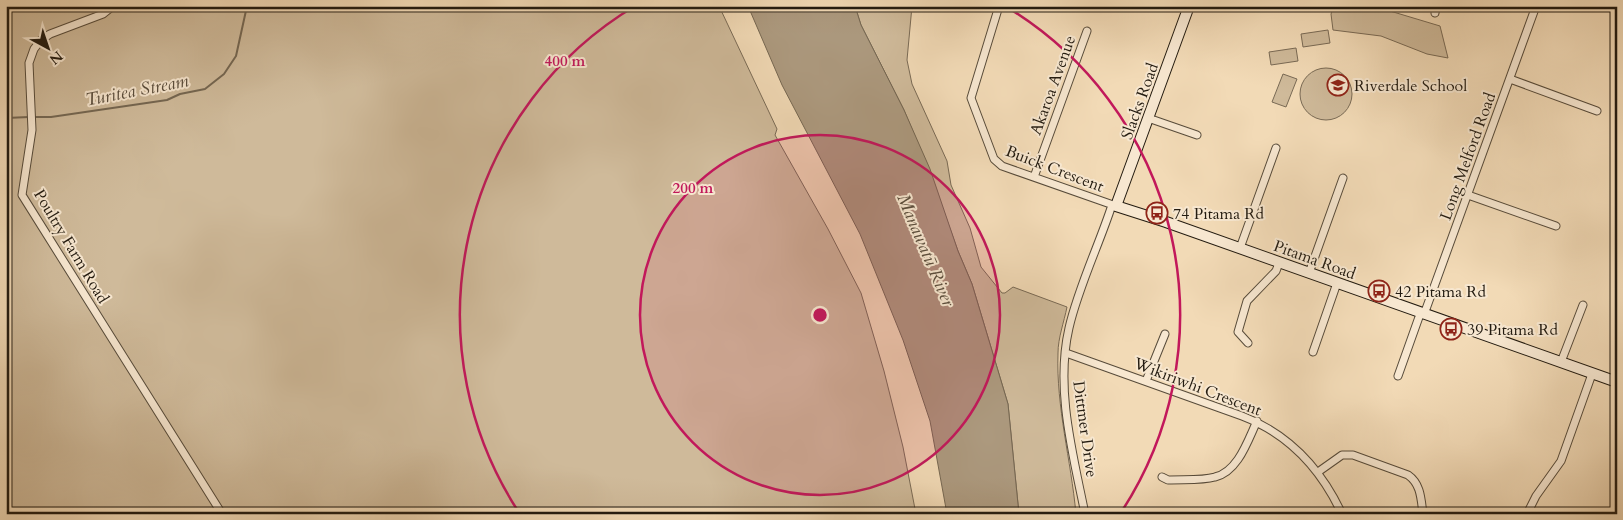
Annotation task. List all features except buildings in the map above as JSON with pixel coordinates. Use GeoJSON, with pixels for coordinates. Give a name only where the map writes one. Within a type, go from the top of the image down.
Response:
{"type":"FeatureCollection","features":[{"type":"Feature","properties":{"kind":"street","name":"Poultry Farm Road"},"geometry":{"type":"LineString","coordinates":[[113,6],[103,14],[50,34],[40,40],[34,49],[29,63],[32,130],[22,196],[222,514]]}},
{"type":"Feature","properties":{"kind":"street","name":"Buick Crescent"},"geometry":{"type":"LineString","coordinates":[[999,6],[972,101],[996,162],[1002,166],[1114,206]]}},
{"type":"Feature","properties":{"kind":"street","name":"Slacks Road"},"geometry":{"type":"LineString","coordinates":[[1114,206],[1189,6]]}},
{"type":"Feature","properties":{"kind":"street","name":"Long Melford Road"},"geometry":{"type":"LineString","coordinates":[[1398,376],[1419,317],[1426,309],[1536,6]]}},
{"type":"Feature","properties":{"kind":"street","name":"Akaroa Avenue"},"geometry":{"type":"LineString","coordinates":[[1034,177],[1087,31]]}},
{"type":"Feature","properties":{"kind":"street"},"geometry":{"type":"LineString","coordinates":[[1510,78],[1597,111]]}},
{"type":"Feature","properties":{"kind":"street"},"geometry":{"type":"LineString","coordinates":[[1148,118],[1196,135]]}},
{"type":"Feature","properties":{"kind":"street"},"geometry":{"type":"LineString","coordinates":[[1240,248],[1276,148]]}},
{"type":"Feature","properties":{"kind":"street"},"geometry":{"type":"LineString","coordinates":[[1309,273],[1343,178]]}},
{"type":"Feature","properties":{"kind":"street"},"geometry":{"type":"LineString","coordinates":[[1468,195],[1556,226]]}},
{"type":"Feature","properties":{"kind":"street","name":"Pitama Road"},"geometry":{"type":"LineString","coordinates":[[1114,206],[1240,248],[1617,382]]}},
{"type":"Feature","properties":{"kind":"street","name":"Dittmer Drive"},"geometry":{"type":"LineString","coordinates":[[1085,514],[1068,424],[1065,384],[1066,353],[1069,328],[1114,206]]}},
{"type":"Feature","properties":{"kind":"street"},"geometry":{"type":"LineString","coordinates":[[1248,343],[1238,332],[1247,301],[1276,271],[1279,262]]}},
{"type":"Feature","properties":{"kind":"street"},"geometry":{"type":"LineString","coordinates":[[1313,352],[1337,283]]}},
{"type":"Feature","properties":{"kind":"street"},"geometry":{"type":"LineString","coordinates":[[1561,362],[1583,305]]}},
{"type":"Feature","properties":{"kind":"street"},"geometry":{"type":"LineString","coordinates":[[1146,381],[1165,334]]}},
{"type":"Feature","properties":{"kind":"street","name":"Wikiriwhi Crescent"},"geometry":{"type":"LineString","coordinates":[[1066,353],[1256,421],[1274,431],[1292,445],[1318,472],[1342,514]]}},
{"type":"Feature","properties":{"kind":"street"},"geometry":{"type":"LineString","coordinates":[[1527,514],[1536,496],[1561,461],[1592,374]]}},
{"type":"Feature","properties":{"kind":"street"},"geometry":{"type":"LineString","coordinates":[[1162,477],[1168,480],[1177,480],[1216,477],[1224,473],[1232,468],[1237,460],[1256,421]]}},
{"type":"Feature","properties":{"kind":"street"},"geometry":{"type":"LineString","coordinates":[[1318,472],[1342,455],[1353,455],[1408,475],[1419,489],[1423,514]]}},
{"type":"Feature","properties":{"kind":"shaded area"},"geometry":{"type":"Polygon","coordinates":[[[6,6],[719,6],[777,129],[775,135],[828,229],[861,293],[884,371],[903,447],[916,514],[6,514],[6,6]]]}},
{"type":"Feature","properties":{"kind":"shaded area"},"geometry":{"type":"Polygon","coordinates":[[[855,6],[912,6],[907,60],[912,84],[947,161],[951,185],[970,228],[981,267],[1002,293],[1013,287],[1067,307],[1059,342],[1058,373],[1061,413],[1076,514],[1019,514],[1008,404],[972,284],[904,110],[861,25],[855,6]]]}},
{"type":"Feature","properties":{"kind":"shaded area"},"geometry":{"type":"Polygon","coordinates":[[[1334,6],[1384,6],[1390,11],[1440,26],[1448,58],[1427,54],[1381,36],[1333,30],[1331,14],[1334,6]]]}},
{"type":"Feature","properties":{"kind":"shaded area"},"geometry":{"type":"Polygon","coordinates":[[[1328,30],[1330,43],[1303,47],[1301,34],[1328,30]]]}},
{"type":"Feature","properties":{"kind":"shaded area"},"geometry":{"type":"Polygon","coordinates":[[[1296,48],[1298,61],[1271,65],[1269,52],[1296,48]]]}},
{"type":"Feature","properties":{"kind":"shaded area"},"geometry":{"type":"Polygon","coordinates":[[[1326,68],[1340,72],[1348,80],[1352,94],[1348,108],[1340,116],[1326,120],[1312,116],[1304,108],[1300,94],[1304,80],[1312,72],[1326,68]]]}},
{"type":"Feature","properties":{"kind":"shaded area"},"geometry":{"type":"Polygon","coordinates":[[[1283,74],[1297,79],[1286,107],[1272,102],[1283,74]]]}},
{"type":"Feature","properties":{"kind":"water","name":"Manawatū River"},"geometry":{"type":"Polygon","coordinates":[[[748,6],[855,6],[861,25],[904,110],[930,169],[958,251],[972,284],[1008,404],[1019,514],[947,514],[930,421],[903,340],[860,234],[782,85],[748,6]]]}},
{"type":"Feature","properties":{"kind":"waterway","name":"Turitea Stream"},"geometry":{"type":"LineString","coordinates":[[34,117],[51,117],[167,100],[180,94],[205,89],[224,74],[236,56],[247,6]]}},
{"type":"Feature","properties":{"kind":"waterway","name":"Turitea Stream"},"geometry":{"type":"LineString","coordinates":[[6,118],[29,117]]}},
{"type":"Feature","properties":{"kind":"place","name":"Riverdale School"},"geometry":{"type":"Point","coordinates":[1338,85]}},
{"type":"Feature","properties":{"kind":"place","name":"74 Pitama Rd"},"geometry":{"type":"Point","coordinates":[1157,213]}},
{"type":"Feature","properties":{"kind":"place","name":"42 Pitama Rd"},"geometry":{"type":"Point","coordinates":[1379,291]}},
{"type":"Feature","properties":{"kind":"place","name":"39 Pitama Rd"},"geometry":{"type":"Point","coordinates":[1451,329]}}]}
